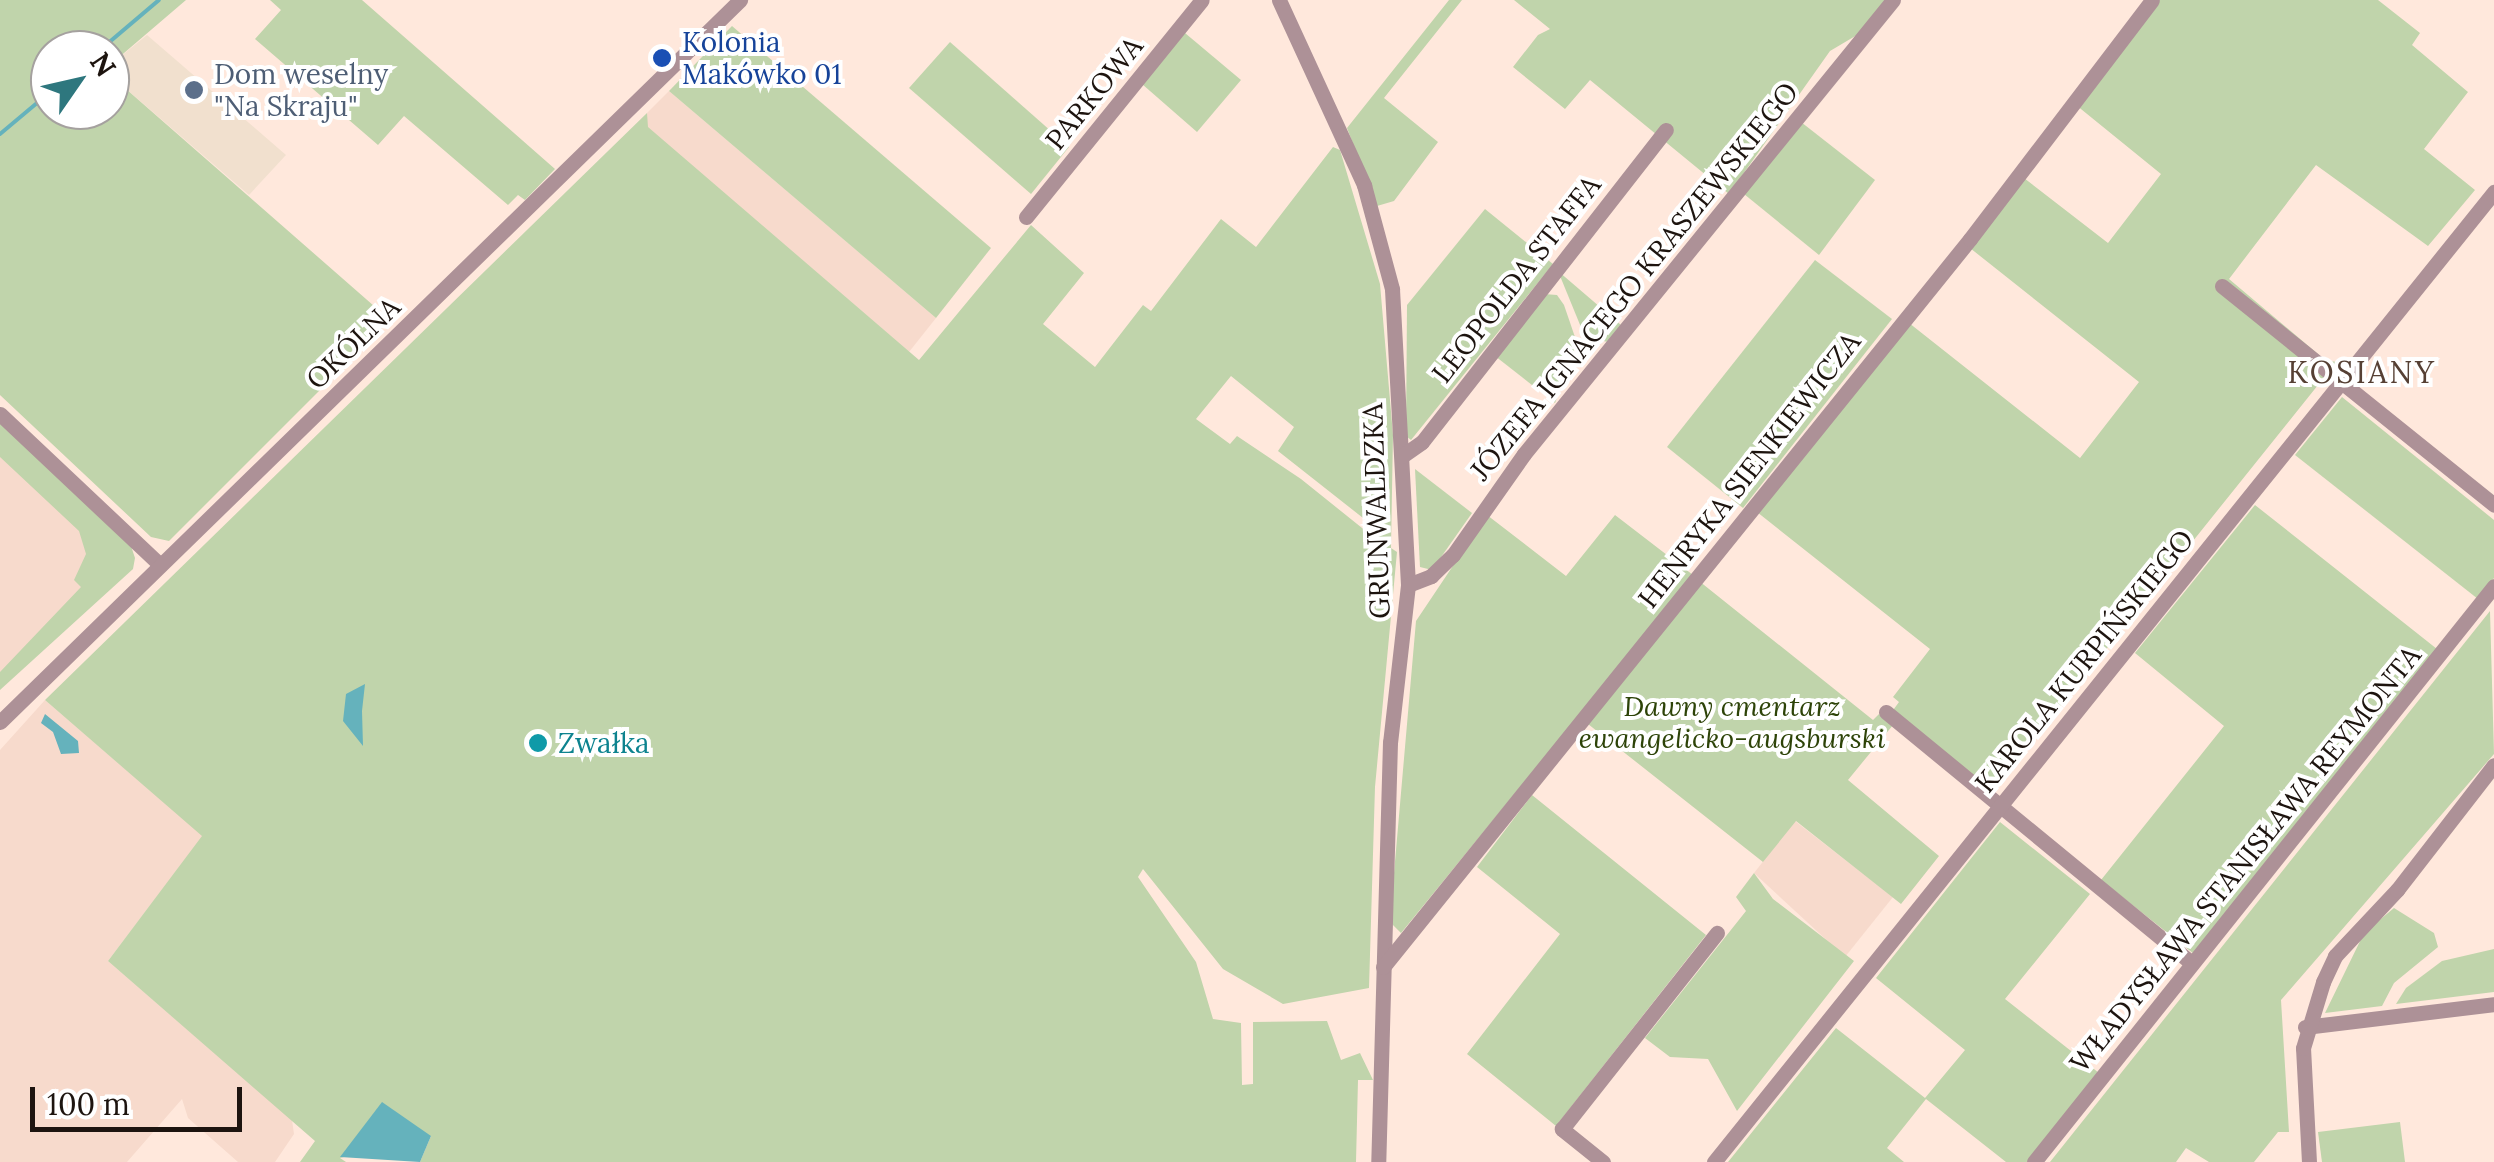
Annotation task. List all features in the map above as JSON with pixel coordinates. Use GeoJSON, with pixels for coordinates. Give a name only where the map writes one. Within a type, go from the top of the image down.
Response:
{"type":"FeatureCollection","features":[{"type":"Feature","properties":{"kind":"street","name":"OKÓLNA"},"geometry":{"type":"LineString","coordinates":[[0,722],[740,0]]}},
{"type":"Feature","properties":{"kind":"street","name":"PARKOWA"},"geometry":{"type":"LineString","coordinates":[[1026,217],[1202,0]]}},
{"type":"Feature","properties":{"kind":"street","name":"GRUNWALDZKA"},"geometry":{"type":"LineString","coordinates":[[1279,0],[1346,140],[1386,257],[1408,584],[1390,742],[1378,1162]]}},
{"type":"Feature","properties":{"kind":"street","name":"JÓZEFA IGNACEGO KRASZEWSKIEGO"},"geometry":{"type":"LineString","coordinates":[[1408,584],[1431,576],[1453,555],[1524,454],[1893,0]]}},
{"type":"Feature","properties":{"kind":"street","name":"HENRYKA SIENKIEWICZA"},"geometry":{"type":"LineString","coordinates":[[1382,967],[1970,239],[2152,0]]}},
{"type":"Feature","properties":{"kind":"street","name":"LEOPOLDA STAFFA"},"geometry":{"type":"LineString","coordinates":[[1402,456],[1422,442],[1666,130]]}},
{"type":"Feature","properties":{"kind":"street","name":"KAROLA KURPIŃSKIEGO"},"geometry":{"type":"LineString","coordinates":[[1714,1162],[2494,192]]}},
{"type":"Feature","properties":{"kind":"street"},"geometry":{"type":"LineString","coordinates":[[2222,286],[2494,505]]}},
{"type":"Feature","properties":{"kind":"street"},"geometry":{"type":"LineString","coordinates":[[0,414],[160,565]]}},
{"type":"Feature","properties":{"kind":"street","name":"WŁADYSŁAWA STANISŁAWA REYMONTA"},"geometry":{"type":"LineString","coordinates":[[2034,1162],[2494,586]]}},
{"type":"Feature","properties":{"kind":"street"},"geometry":{"type":"LineString","coordinates":[[1886,712],[2192,963]]}},
{"type":"Feature","properties":{"kind":"street"},"geometry":{"type":"LineString","coordinates":[[2309,1162],[2305,1027],[2336,956],[2398,890],[2494,765]]}},
{"type":"Feature","properties":{"kind":"street"},"geometry":{"type":"LineString","coordinates":[[1603,1162],[1562,1129],[1717,933]]}},
{"type":"Feature","properties":{"kind":"street"},"geometry":{"type":"LineString","coordinates":[[2305,1027],[2494,1004]]}},
{"type":"Feature","properties":{"kind":"shaded area"},"geometry":{"type":"Polygon","coordinates":[[[147,35],[286,155],[249,195],[130,92],[130,49],[147,35]]]}},
{"type":"Feature","properties":{"kind":"shaded area"},"geometry":{"type":"Polygon","coordinates":[[[669,91],[936,318],[909,352],[647,127],[647,113],[669,91]]]}},
{"type":"Feature","properties":{"kind":"shaded area"},"geometry":{"type":"Polygon","coordinates":[[[0,428],[133,555],[0,684],[0,428]]]}},
{"type":"Feature","properties":{"kind":"shaded area"},"geometry":{"type":"Polygon","coordinates":[[[45,700],[203,836],[108,961],[292,1120],[294,1134],[275,1162],[238,1162],[188,1118],[182,1099],[127,1162],[0,1162],[0,750],[45,700]]]}},
{"type":"Feature","properties":{"kind":"shaded area"},"geometry":{"type":"Polygon","coordinates":[[[1795,821],[1893,897],[1845,957],[1754,873],[1795,821]]]}},
{"type":"Feature","properties":{"kind":"green space"},"geometry":{"type":"Polygon","coordinates":[[[0,0],[186,0],[130,48],[130,30],[30,30],[30,130],[130,130],[130,92],[390,320],[169,541],[151,537],[0,395],[0,0]]]}},
{"type":"Feature","properties":{"kind":"green space"},"geometry":{"type":"Polygon","coordinates":[[[270,0],[362,0],[555,169],[525,200],[518,195],[508,205],[404,116],[378,145],[255,39],[281,10],[270,0]]]}},
{"type":"Feature","properties":{"kind":"green space"},"geometry":{"type":"Polygon","coordinates":[[[1449,0],[1462,0],[1384,98],[1438,142],[1394,201],[1377,206],[1347,128],[1449,0]]]}},
{"type":"Feature","properties":{"kind":"green space"},"geometry":{"type":"Polygon","coordinates":[[[1514,0],[1885,0],[1857,35],[1830,51],[1729,194],[1590,80],[1565,109],[1513,67],[1538,35],[1550,29],[1514,0]]]}},
{"type":"Feature","properties":{"kind":"green space"},"geometry":{"type":"Polygon","coordinates":[[[2158,0],[2378,0],[2420,33],[2412,45],[2468,92],[2424,149],[2475,190],[2428,246],[2316,165],[2229,279],[2325,360],[2348,364],[2328,386],[2322,380],[1991,793],[1891,713],[1899,702],[1893,697],[1930,649],[1757,512],[1904,319],[2080,458],[2139,382],[1970,248],[2024,178],[2108,243],[2161,174],[2076,105],[2158,0]]]}},
{"type":"Feature","properties":{"kind":"green space"},"geometry":{"type":"Polygon","coordinates":[[[732,26],[991,248],[936,318],[669,91],[732,26]]]}},
{"type":"Feature","properties":{"kind":"green space"},"geometry":{"type":"Polygon","coordinates":[[[1185,33],[1241,80],[1197,132],[1142,84],[1185,33]]]}},
{"type":"Feature","properties":{"kind":"green space"},"geometry":{"type":"Polygon","coordinates":[[[950,42],[1069,147],[1031,194],[909,88],[950,42]]]}},
{"type":"Feature","properties":{"kind":"green space"},"geometry":{"type":"Polygon","coordinates":[[[647,113],[648,127],[919,360],[1031,225],[1084,273],[1043,324],[1095,367],[1143,305],[1151,311],[1221,219],[1256,247],[1333,147],[1340,150],[1380,284],[1393,435],[1391,548],[1397,552],[1375,787],[1369,988],[1283,1004],[1223,969],[1143,869],[1138,877],[1196,962],[1213,1019],[1241,1023],[1242,1085],[1253,1084],[1253,1022],[1327,1021],[1341,1060],[1360,1053],[1373,1080],[1358,1080],[1356,1162],[420,1162],[431,1136],[340,1158],[346,1162],[300,1162],[315,1141],[108,961],[202,836],[45,700],[647,113]],[[1231,376],[1196,419],[1230,444],[1237,436],[1301,479],[1377,540],[1377,529],[1278,451],[1294,427],[1231,376]]]}},
{"type":"Feature","properties":{"kind":"green space"},"geometry":{"type":"Polygon","coordinates":[[[1801,122],[1875,180],[1819,255],[1744,194],[1801,122]]]}},
{"type":"Feature","properties":{"kind":"green space"},"geometry":{"type":"Polygon","coordinates":[[[1485,209],[1553,264],[1411,440],[1406,436],[1407,305],[1485,209]]]}},
{"type":"Feature","properties":{"kind":"green space"},"geometry":{"type":"Polygon","coordinates":[[[1815,260],[1892,319],[1743,508],[1667,447],[1815,260]]]}},
{"type":"Feature","properties":{"kind":"green space"},"geometry":{"type":"Polygon","coordinates":[[[1558,271],[1621,325],[1608,342],[1585,337],[1558,271]]]}},
{"type":"Feature","properties":{"kind":"green space"},"geometry":{"type":"Polygon","coordinates":[[[1544,294],[1557,295],[1564,305],[1577,343],[1555,403],[1495,356],[1544,294]]]}},
{"type":"Feature","properties":{"kind":"green space"},"geometry":{"type":"Polygon","coordinates":[[[2342,397],[2494,520],[2494,578],[2478,599],[2295,455],[2342,397]]]}},
{"type":"Feature","properties":{"kind":"green space"},"geometry":{"type":"Polygon","coordinates":[[[0,422],[131,546],[135,558],[133,569],[0,690],[0,672],[81,587],[74,580],[86,554],[79,531],[0,457],[0,422]]]}},
{"type":"Feature","properties":{"kind":"green space"},"geometry":{"type":"Polygon","coordinates":[[[1415,469],[1472,513],[1432,570],[1420,567],[1415,469]]]}},
{"type":"Feature","properties":{"kind":"green space"},"geometry":{"type":"Polygon","coordinates":[[[2255,505],[2437,649],[2194,954],[2101,880],[2224,726],[2135,653],[2255,505]]]}},
{"type":"Feature","properties":{"kind":"green space"},"geometry":{"type":"Polygon","coordinates":[[[1487,515],[1566,576],[1615,515],[1693,575],[1401,933],[1392,924],[1392,896],[1416,621],[1487,515]]]}},
{"type":"Feature","properties":{"kind":"green space","name":"Dawny cmentarz ewangelicko-augsburski"},"geometry":{"type":"Polygon","coordinates":[[[1699,581],[1873,720],[1879,714],[1893,725],[1848,780],[1939,856],[1901,904],[1796,821],[1763,862],[1588,724],[1699,581]]]}},
{"type":"Feature","properties":{"kind":"green space"},"geometry":{"type":"Polygon","coordinates":[[[2490,611],[2494,754],[2281,1000],[2289,1132],[2278,1132],[2254,1162],[2209,1162],[2186,1148],[2176,1162],[2050,1162],[2490,611]]]}},
{"type":"Feature","properties":{"kind":"green space"},"geometry":{"type":"Polygon","coordinates":[[[1532,795],[1706,935],[1556,1126],[1467,1054],[1560,934],[1477,867],[1532,795]]]}},
{"type":"Feature","properties":{"kind":"green space"},"geometry":{"type":"Polygon","coordinates":[[[2000,822],[2090,894],[2005,999],[2099,1073],[2027,1162],[2006,1162],[1926,1099],[1887,1148],[1904,1162],[1728,1162],[1836,1028],[1925,1098],[1965,1050],[1876,978],[2000,822]]]}},
{"type":"Feature","properties":{"kind":"green space"},"geometry":{"type":"Polygon","coordinates":[[[1754,873],[1773,899],[1854,961],[1737,1111],[1708,1059],[1670,1057],[1645,1038],[1746,911],[1736,897],[1754,873]]]}},
{"type":"Feature","properties":{"kind":"green space"},"geometry":{"type":"Polygon","coordinates":[[[2394,908],[2434,933],[2438,947],[2394,983],[2382,1006],[2325,1013],[2364,933],[2394,908]]]}},
{"type":"Feature","properties":{"kind":"green space"},"geometry":{"type":"Polygon","coordinates":[[[2494,949],[2494,992],[2396,1004],[2406,988],[2442,961],[2494,949]]]}},
{"type":"Feature","properties":{"kind":"green space"},"geometry":{"type":"Polygon","coordinates":[[[2400,1122],[2405,1162],[2322,1162],[2318,1132],[2400,1122]]]}},
{"type":"Feature","properties":{"kind":"water"},"geometry":{"type":"Polygon","coordinates":[[[365,684],[363,746],[343,721],[346,694],[365,684]]]}},
{"type":"Feature","properties":{"kind":"water"},"geometry":{"type":"Polygon","coordinates":[[[45,714],[78,741],[79,753],[61,754],[53,732],[41,723],[45,714]]]}},
{"type":"Feature","properties":{"kind":"water"},"geometry":{"type":"Polygon","coordinates":[[[382,1102],[431,1136],[420,1162],[340,1157],[382,1102]]]}},
{"type":"Feature","properties":{"kind":"waterway"},"geometry":{"type":"LineString","coordinates":[[124,30],[159,0]]}},
{"type":"Feature","properties":{"kind":"waterway"},"geometry":{"type":"LineString","coordinates":[[0,134],[30,109]]}},
{"type":"Feature","properties":{"kind":"place","name":"Kolonia Makówko 01"},"geometry":{"type":"Point","coordinates":[662,58]}},
{"type":"Feature","properties":{"kind":"place","name":"Dom weselny \"Na Skraju\""},"geometry":{"type":"Point","coordinates":[194,90]}},
{"type":"Feature","properties":{"kind":"place","name":"Zwałka"},"geometry":{"type":"Point","coordinates":[538,743]}},
{"type":"Feature","properties":{"kind":"district","name":"KOSIANY"},"geometry":{"type":"Point","coordinates":[2362,372]}}]}
